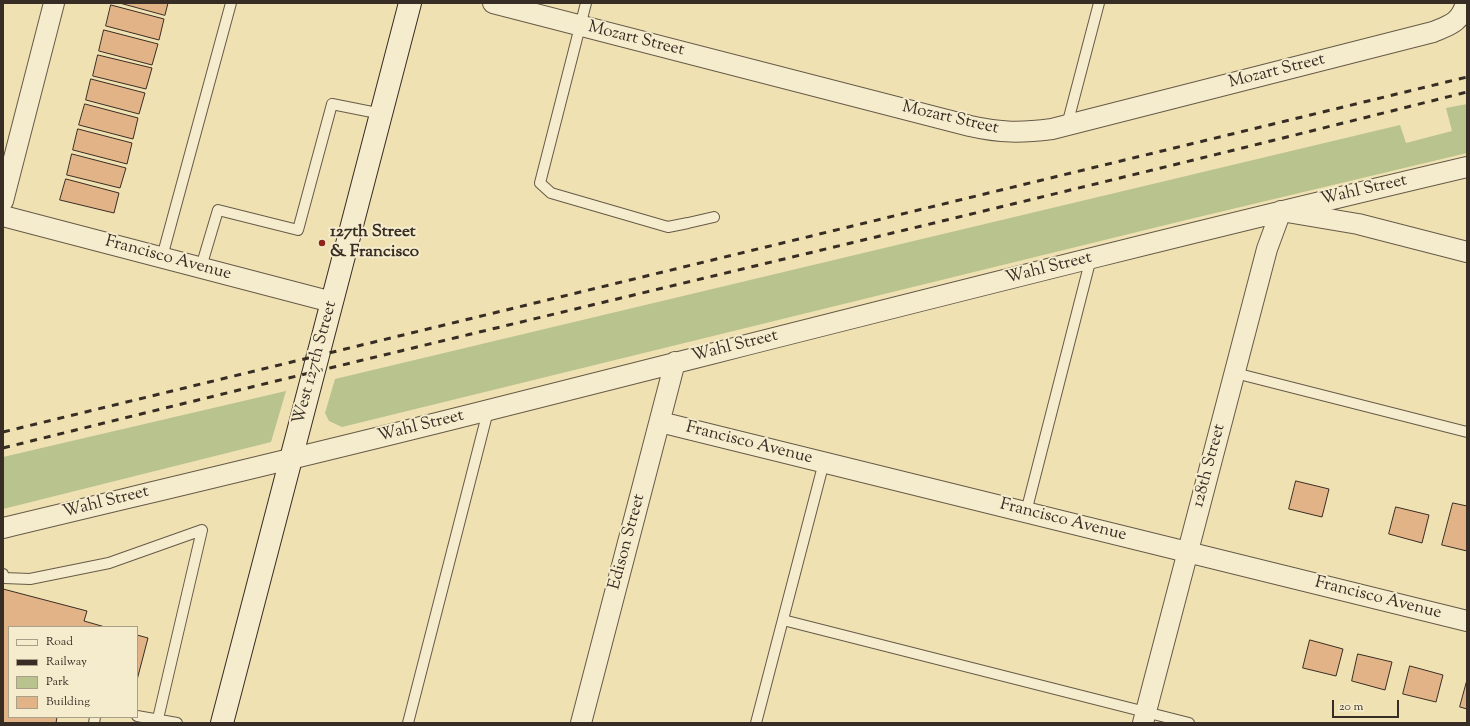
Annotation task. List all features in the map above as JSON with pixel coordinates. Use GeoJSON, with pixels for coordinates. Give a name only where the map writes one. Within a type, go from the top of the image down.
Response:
{"type":"FeatureCollection","features":[{"type":"Feature","properties":{"kind":"main road","name":"West 127th Street"},"geometry":{"type":"LineString","coordinates":[[222,723],[410,3]]}},
{"type":"Feature","properties":{"kind":"street"},"geometry":{"type":"LineString","coordinates":[[3,202],[54,3]]}},
{"type":"Feature","properties":{"kind":"street","name":"Mozart Street"},"geometry":{"type":"LineString","coordinates":[[493,3],[990,130],[1010,132],[1031,132],[1052,129],[1433,32],[1454,24],[1462,15],[1466,3]]}},
{"type":"Feature","properties":{"kind":"street","name":"Wahl Street"},"geometry":{"type":"LineString","coordinates":[[3,528],[488,411],[675,362],[1091,258],[1467,167]]}},
{"type":"Feature","properties":{"kind":"street"},"geometry":{"type":"LineString","coordinates":[[1281,211],[1358,224],[1467,252]]}},
{"type":"Feature","properties":{"kind":"street","name":"128th Street"},"geometry":{"type":"LineString","coordinates":[[1145,718],[1267,249],[1281,211]]}},
{"type":"Feature","properties":{"kind":"street","name":"Francisco Avenue"},"geometry":{"type":"LineString","coordinates":[[3,216],[332,302]]}},
{"type":"Feature","properties":{"kind":"street","name":"Edison Street"},"geometry":{"type":"LineString","coordinates":[[581,723],[675,362]]}},
{"type":"Feature","properties":{"kind":"street","name":"Francisco Avenue"},"geometry":{"type":"LineString","coordinates":[[660,422],[1467,621]]}},
{"type":"Feature","properties":{"kind":"lane"},"geometry":{"type":"LineString","coordinates":[[162,257],[231,3]]}},
{"type":"Feature","properties":{"kind":"lane"},"geometry":{"type":"LineString","coordinates":[[586,3],[540,183],[551,194],[668,227],[714,217]]}},
{"type":"Feature","properties":{"kind":"lane"},"geometry":{"type":"LineString","coordinates":[[1067,125],[1099,3]]}},
{"type":"Feature","properties":{"kind":"lane"},"geometry":{"type":"LineString","coordinates":[[201,267],[218,210],[298,230],[332,104],[382,114]]}},
{"type":"Feature","properties":{"kind":"lane"},"geometry":{"type":"LineString","coordinates":[[1026,512],[1091,258]]}},
{"type":"Feature","properties":{"kind":"lane"},"geometry":{"type":"LineString","coordinates":[[1235,373],[1467,432]]}},
{"type":"Feature","properties":{"kind":"lane"},"geometry":{"type":"LineString","coordinates":[[408,723],[488,411]]}},
{"type":"Feature","properties":{"kind":"lane"},"geometry":{"type":"LineString","coordinates":[[756,723],[824,462]]}},
{"type":"Feature","properties":{"kind":"lane"},"geometry":{"type":"LineString","coordinates":[[3,574],[4,578],[30,579],[109,563],[202,530],[158,721]]}},
{"type":"Feature","properties":{"kind":"lane"},"geometry":{"type":"LineString","coordinates":[[783,620],[1145,718],[1189,723]]}},
{"type":"Feature","properties":{"kind":"lane"},"geometry":{"type":"LineString","coordinates":[[138,716],[158,721],[177,723]]}},
{"type":"Feature","properties":{"kind":"green space"},"geometry":{"type":"Polygon","coordinates":[[[1467,104],[1467,153],[1186,220],[342,427],[329,421],[325,413],[335,379],[1400,125],[1406,143],[1452,131],[1446,108],[1467,104]]]}},
{"type":"Feature","properties":{"kind":"green space"},"geometry":{"type":"Polygon","coordinates":[[[286,391],[271,442],[3,509],[3,457],[286,391]]]}},
{"type":"Feature","properties":{"kind":"building"},"geometry":{"type":"Polygon","coordinates":[[[120,3],[168,3],[165,15],[120,3]]]}},
{"type":"Feature","properties":{"kind":"building"},"geometry":{"type":"Polygon","coordinates":[[[111,5],[164,19],[159,40],[106,26],[111,5]]]}},
{"type":"Feature","properties":{"kind":"building"},"geometry":{"type":"Polygon","coordinates":[[[104,30],[158,44],[152,65],[99,51],[104,30]]]}},
{"type":"Feature","properties":{"kind":"building"},"geometry":{"type":"Polygon","coordinates":[[[98,55],[152,68],[146,89],[93,76],[98,55]]]}},
{"type":"Feature","properties":{"kind":"building"},"geometry":{"type":"Polygon","coordinates":[[[91,79],[145,93],[139,114],[86,100],[91,79]]]}},
{"type":"Feature","properties":{"kind":"building"},"geometry":{"type":"Polygon","coordinates":[[[85,104],[138,118],[133,139],[79,125],[85,104]]]}},
{"type":"Feature","properties":{"kind":"building"},"geometry":{"type":"Polygon","coordinates":[[[78,129],[132,143],[127,164],[73,150],[78,129]]]}},
{"type":"Feature","properties":{"kind":"building"},"geometry":{"type":"Polygon","coordinates":[[[72,154],[126,168],[120,188],[67,175],[72,154]]]}},
{"type":"Feature","properties":{"kind":"building"},"geometry":{"type":"Polygon","coordinates":[[[66,179],[119,193],[114,213],[60,200],[66,179]]]}},
{"type":"Feature","properties":{"kind":"building"},"geometry":{"type":"Polygon","coordinates":[[[1296,481],[1329,489],[1322,517],[1289,509],[1296,481]]]}},
{"type":"Feature","properties":{"kind":"building"},"geometry":{"type":"Polygon","coordinates":[[[1453,503],[1467,506],[1467,551],[1442,545],[1453,503]]]}},
{"type":"Feature","properties":{"kind":"building"},"geometry":{"type":"Polygon","coordinates":[[[1396,507],[1429,515],[1422,543],[1389,534],[1396,507]]]}},
{"type":"Feature","properties":{"kind":"building"},"geometry":{"type":"Polygon","coordinates":[[[3,589],[87,611],[84,621],[102,626],[8,626],[8,718],[57,718],[56,723],[3,723],[3,589]]]}},
{"type":"Feature","properties":{"kind":"building"},"geometry":{"type":"Polygon","coordinates":[[[138,635],[148,638],[138,676],[138,635]]]}},
{"type":"Feature","properties":{"kind":"building"},"geometry":{"type":"Polygon","coordinates":[[[1310,640],[1343,649],[1336,676],[1303,668],[1310,640]]]}},
{"type":"Feature","properties":{"kind":"building"},"geometry":{"type":"Polygon","coordinates":[[[1358,654],[1392,662],[1385,690],[1352,681],[1358,654]]]}},
{"type":"Feature","properties":{"kind":"building"},"geometry":{"type":"Polygon","coordinates":[[[1410,666],[1443,675],[1436,702],[1403,694],[1410,666]]]}},
{"type":"Feature","properties":{"kind":"building"},"geometry":{"type":"Polygon","coordinates":[[[1467,680],[1467,709],[1460,707],[1467,680]]]}},
{"type":"Feature","properties":{"kind":"railway"},"geometry":{"type":"LineString","coordinates":[[3,432],[1467,77]]}},
{"type":"Feature","properties":{"kind":"railway"},"geometry":{"type":"LineString","coordinates":[[3,448],[1284,138],[1467,92]]}},
{"type":"Feature","properties":{"kind":"place","name":"127th Street & Francisco"},"geometry":{"type":"Point","coordinates":[322,243]}}]}
